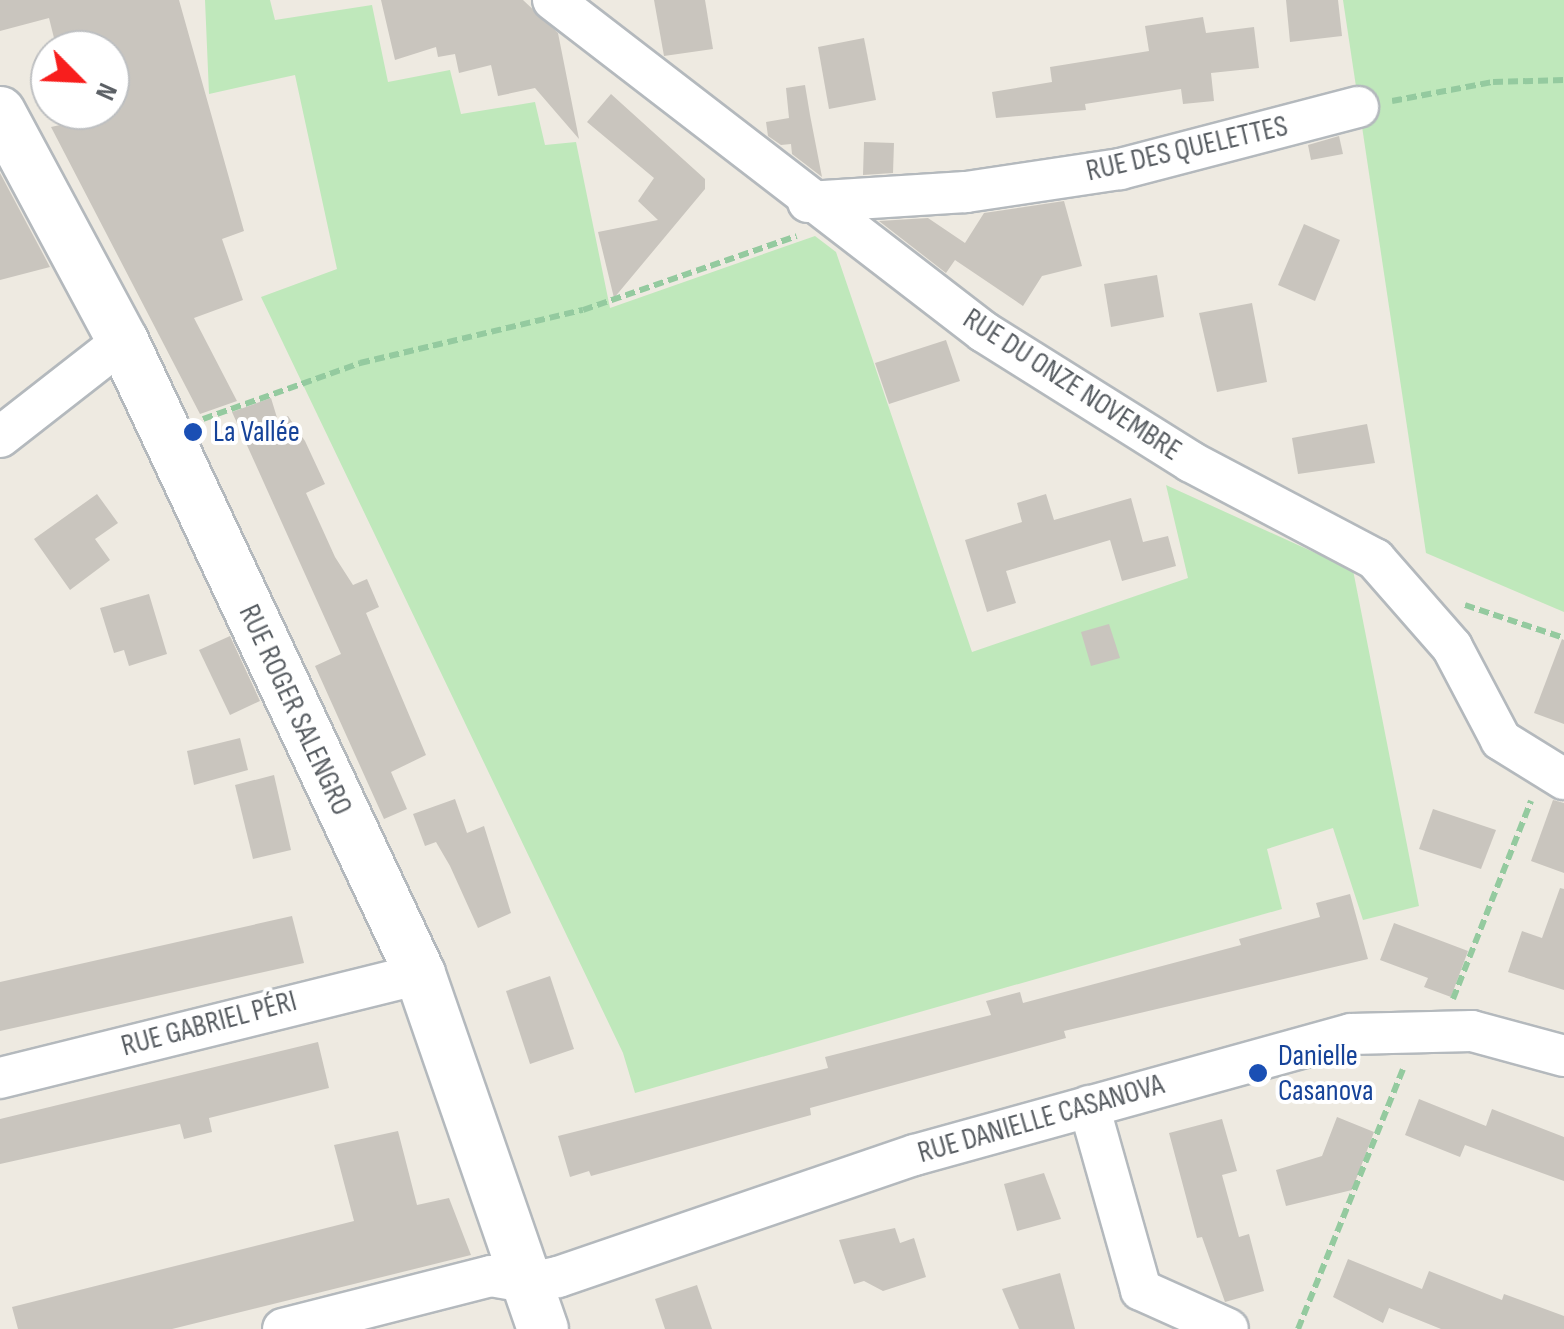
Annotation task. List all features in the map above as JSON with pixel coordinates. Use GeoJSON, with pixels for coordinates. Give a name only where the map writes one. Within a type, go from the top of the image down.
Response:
{"type":"FeatureCollection","features":[{"type":"Feature","properties":{"kind":"street","name":"RUE DU ONZE NOVEMBRE"},"geometry":{"type":"LineString","coordinates":[[553,0],[822,212],[984,332],[1190,462],[1375,559],[1452,647],[1501,740],[1554,773]]}},
{"type":"Feature","properties":{"kind":"street","name":"RUE DES QUELETTES"},"geometry":{"type":"LineString","coordinates":[[822,212],[1120,168],[1358,108]]}},
{"type":"Feature","properties":{"kind":"street","name":"RUE ROGER SALENGRO"},"geometry":{"type":"LineString","coordinates":[[0,112],[123,341],[420,974],[536,1306]]}},
{"type":"Feature","properties":{"kind":"street"},"geometry":{"type":"LineString","coordinates":[[0,436],[123,341]]}},
{"type":"Feature","properties":{"kind":"street","name":"RUE GABRIEL PÉRI"},"geometry":{"type":"LineString","coordinates":[[0,1078],[420,974]]}},
{"type":"Feature","properties":{"kind":"street","name":"RUE DANIELLE CASANOVA"},"geometry":{"type":"LineString","coordinates":[[536,1306],[792,1192],[1351,1034],[1472,1032],[1564,1056]]}},
{"type":"Feature","properties":{"kind":"street"},"geometry":{"type":"LineString","coordinates":[[1089,1106],[1140,1290],[1228,1329]]}},
{"type":"Feature","properties":{"kind":"street"},"geometry":{"type":"LineString","coordinates":[[283,1329],[491,1276],[536,1306]]}},
{"type":"Feature","properties":{"kind":"path"},"geometry":{"type":"LineString","coordinates":[[1358,108],[1493,82],[1564,80]]}},
{"type":"Feature","properties":{"kind":"path"},"geometry":{"type":"LineString","coordinates":[[206,418],[360,362],[583,310],[822,212]]}},
{"type":"Feature","properties":{"kind":"path"},"geometry":{"type":"LineString","coordinates":[[1414,603],[1479,606],[1564,638]]}},
{"type":"Feature","properties":{"kind":"path"},"geometry":{"type":"LineString","coordinates":[[1298,1329],[1404,1069],[1554,773]]}},
{"type":"Feature","properties":{"kind":"green space"},"geometry":{"type":"Polygon","coordinates":[[[205,0],[270,0],[275,20],[372,5],[388,82],[450,70],[461,114],[535,102],[545,145],[576,142],[610,308],[815,236],[836,252],[972,652],[1188,578],[1166,485],[1353,570],[1419,906],[1363,920],[1333,828],[1267,849],[1282,909],[635,1093],[623,1053],[261,297],[337,269],[295,75],[209,94],[205,0]]]}},
{"type":"Feature","properties":{"kind":"green space"},"geometry":{"type":"Polygon","coordinates":[[[1343,0],[1564,0],[1564,612],[1426,553],[1343,0]]]}},
{"type":"Feature","properties":{"kind":"building"},"geometry":{"type":"Polygon","coordinates":[[[0,0],[179,0],[244,231],[222,239],[243,300],[194,318],[237,401],[200,414],[53,130],[130,130],[130,30],[52,30],[49,18],[0,31],[0,0]]]}},
{"type":"Feature","properties":{"kind":"building"},"geometry":{"type":"Polygon","coordinates":[[[381,0],[523,0],[558,33],[579,139],[535,88],[498,96],[491,65],[459,73],[455,54],[438,57],[436,47],[395,60],[381,0]]]}},
{"type":"Feature","properties":{"kind":"building"},"geometry":{"type":"Polygon","coordinates":[[[654,0],[705,0],[713,49],[664,56],[654,0]]]}},
{"type":"Feature","properties":{"kind":"building"},"geometry":{"type":"Polygon","coordinates":[[[1286,0],[1338,0],[1342,36],[1290,42],[1286,0]]]}},
{"type":"Feature","properties":{"kind":"building"},"geometry":{"type":"Polygon","coordinates":[[[1203,17],[1206,33],[1254,27],[1259,68],[1211,73],[1214,101],[1183,104],[1181,89],[1085,104],[1086,110],[996,118],[992,92],[1052,82],[1050,67],[1149,51],[1145,26],[1203,17]]]}},
{"type":"Feature","properties":{"kind":"building"},"geometry":{"type":"Polygon","coordinates":[[[864,38],[876,100],[829,109],[818,47],[864,38]]]}},
{"type":"Feature","properties":{"kind":"building"},"geometry":{"type":"Polygon","coordinates":[[[805,85],[822,177],[792,154],[791,144],[781,145],[768,136],[766,122],[789,118],[786,88],[805,85]]]}},
{"type":"Feature","properties":{"kind":"building"},"geometry":{"type":"Polygon","coordinates":[[[611,94],[705,179],[705,189],[614,298],[598,232],[658,220],[638,201],[654,178],[587,122],[611,94]]]}},
{"type":"Feature","properties":{"kind":"building"},"geometry":{"type":"Polygon","coordinates":[[[1339,136],[1343,154],[1311,160],[1308,145],[1339,136]]]}},
{"type":"Feature","properties":{"kind":"building"},"geometry":{"type":"Polygon","coordinates":[[[864,142],[894,143],[893,173],[863,175],[864,142]]]}},
{"type":"Feature","properties":{"kind":"building"},"geometry":{"type":"Polygon","coordinates":[[[0,173],[50,267],[0,280],[0,173]]]}},
{"type":"Feature","properties":{"kind":"building"},"geometry":{"type":"Polygon","coordinates":[[[1064,201],[1082,266],[1042,276],[1023,306],[955,260],[946,273],[879,221],[928,218],[965,243],[984,213],[1064,201]]]}},
{"type":"Feature","properties":{"kind":"building"},"geometry":{"type":"Polygon","coordinates":[[[1304,224],[1340,240],[1315,301],[1278,285],[1304,224]]]}},
{"type":"Feature","properties":{"kind":"building"},"geometry":{"type":"Polygon","coordinates":[[[1157,275],[1164,317],[1111,327],[1104,284],[1157,275]]]}},
{"type":"Feature","properties":{"kind":"building"},"geometry":{"type":"Polygon","coordinates":[[[1252,303],[1267,382],[1217,392],[1199,313],[1252,303]]]}},
{"type":"Feature","properties":{"kind":"building"},"geometry":{"type":"Polygon","coordinates":[[[946,340],[960,381],[889,404],[875,363],[946,340]]]}},
{"type":"Feature","properties":{"kind":"building"},"geometry":{"type":"Polygon","coordinates":[[[271,398],[278,421],[288,416],[325,484],[306,493],[335,557],[353,585],[367,579],[379,607],[366,613],[426,755],[391,772],[407,809],[384,819],[315,666],[341,654],[232,412],[271,398]]]}},
{"type":"Feature","properties":{"kind":"building"},"geometry":{"type":"Polygon","coordinates":[[[1367,424],[1375,463],[1298,474],[1292,438],[1367,424]]]}},
{"type":"Feature","properties":{"kind":"building"},"geometry":{"type":"Polygon","coordinates":[[[97,494],[118,523],[95,539],[110,560],[70,590],[34,539],[97,494]]]}},
{"type":"Feature","properties":{"kind":"building"},"geometry":{"type":"Polygon","coordinates":[[[1046,494],[1054,520],[1131,498],[1143,542],[1168,536],[1176,566],[1122,581],[1110,540],[1006,571],[1016,603],[987,612],[965,540],[1022,522],[1017,503],[1046,494]]]}},
{"type":"Feature","properties":{"kind":"building"},"geometry":{"type":"Polygon","coordinates":[[[149,594],[167,654],[129,666],[124,650],[114,653],[100,608],[149,594]]]}},
{"type":"Feature","properties":{"kind":"building"},"geometry":{"type":"Polygon","coordinates":[[[1109,624],[1120,658],[1091,666],[1081,632],[1109,624]]]}},
{"type":"Feature","properties":{"kind":"building"},"geometry":{"type":"Polygon","coordinates":[[[230,636],[260,701],[230,715],[199,650],[230,636]]]}},
{"type":"Feature","properties":{"kind":"building"},"geometry":{"type":"Polygon","coordinates":[[[1564,640],[1564,724],[1534,713],[1564,640]]]}},
{"type":"Feature","properties":{"kind":"building"},"geometry":{"type":"Polygon","coordinates":[[[240,738],[248,770],[194,785],[187,751],[240,738]]]}},
{"type":"Feature","properties":{"kind":"building"},"geometry":{"type":"Polygon","coordinates":[[[274,775],[291,850],[253,859],[235,785],[274,775]]]}},
{"type":"Feature","properties":{"kind":"building"},"geometry":{"type":"Polygon","coordinates":[[[455,799],[467,833],[484,826],[511,913],[478,928],[450,866],[436,842],[425,846],[413,814],[455,799]]]}},
{"type":"Feature","properties":{"kind":"building"},"geometry":{"type":"Polygon","coordinates":[[[1553,800],[1564,803],[1564,873],[1531,861],[1553,800]]]}},
{"type":"Feature","properties":{"kind":"building"},"geometry":{"type":"Polygon","coordinates":[[[1433,809],[1496,830],[1481,869],[1419,849],[1433,809]]]}},
{"type":"Feature","properties":{"kind":"building"},"geometry":{"type":"Polygon","coordinates":[[[1560,888],[1564,889],[1564,990],[1508,972],[1522,931],[1542,938],[1560,888]]]}},
{"type":"Feature","properties":{"kind":"building"},"geometry":{"type":"Polygon","coordinates":[[[1350,894],[1368,959],[1064,1031],[1066,1038],[810,1108],[811,1115],[591,1176],[589,1171],[570,1177],[558,1136],[828,1068],[825,1057],[991,1015],[986,1001],[1020,992],[1023,1003],[1241,945],[1239,939],[1320,917],[1316,903],[1350,894]]]}},
{"type":"Feature","properties":{"kind":"building"},"geometry":{"type":"Polygon","coordinates":[[[292,916],[304,963],[0,1031],[0,982],[292,916]]]}},
{"type":"Feature","properties":{"kind":"building"},"geometry":{"type":"Polygon","coordinates":[[[1394,923],[1468,951],[1451,997],[1424,987],[1428,978],[1380,960],[1394,923]]]}},
{"type":"Feature","properties":{"kind":"building"},"geometry":{"type":"Polygon","coordinates":[[[550,976],[574,1049],[530,1064],[506,991],[550,976]]]}},
{"type":"Feature","properties":{"kind":"building"},"geometry":{"type":"Polygon","coordinates":[[[318,1042],[329,1088],[209,1118],[212,1132],[184,1139],[180,1124],[0,1164],[0,1119],[318,1042]]]}},
{"type":"Feature","properties":{"kind":"building"},"geometry":{"type":"Polygon","coordinates":[[[1419,1099],[1486,1126],[1492,1109],[1564,1137],[1564,1181],[1465,1145],[1460,1157],[1405,1135],[1419,1099]]]}},
{"type":"Feature","properties":{"kind":"building"},"geometry":{"type":"Polygon","coordinates":[[[1337,1117],[1374,1132],[1352,1190],[1286,1206],[1276,1170],[1322,1156],[1337,1117]]]}},
{"type":"Feature","properties":{"kind":"building"},"geometry":{"type":"Polygon","coordinates":[[[1222,1119],[1237,1171],[1222,1175],[1239,1237],[1249,1234],[1264,1291],[1225,1302],[1202,1237],[1197,1238],[1169,1133],[1222,1119]]]}},
{"type":"Feature","properties":{"kind":"building"},"geometry":{"type":"Polygon","coordinates":[[[398,1131],[417,1205],[449,1198],[471,1255],[172,1329],[18,1329],[12,1307],[354,1221],[334,1145],[398,1131]]]}},
{"type":"Feature","properties":{"kind":"building"},"geometry":{"type":"Polygon","coordinates":[[[1044,1173],[1061,1219],[1017,1231],[1004,1184],[1044,1173]]]}},
{"type":"Feature","properties":{"kind":"building"},"geometry":{"type":"Polygon","coordinates":[[[895,1228],[900,1243],[914,1238],[926,1277],[883,1291],[864,1281],[854,1284],[839,1240],[895,1228]]]}},
{"type":"Feature","properties":{"kind":"building"},"geometry":{"type":"Polygon","coordinates":[[[1348,1259],[1422,1289],[1429,1271],[1502,1300],[1504,1294],[1564,1316],[1564,1329],[1441,1329],[1389,1308],[1383,1323],[1333,1297],[1348,1259]]]}},
{"type":"Feature","properties":{"kind":"building"},"geometry":{"type":"Polygon","coordinates":[[[1060,1273],[1075,1329],[1019,1329],[1002,1289],[1060,1273]]]}},
{"type":"Feature","properties":{"kind":"building"},"geometry":{"type":"Polygon","coordinates":[[[697,1285],[712,1329],[665,1329],[655,1299],[697,1285]]]}},
{"type":"Feature","properties":{"kind":"place","name":"La Vallée"},"geometry":{"type":"Point","coordinates":[193,432]}},
{"type":"Feature","properties":{"kind":"place","name":"Danielle Casanova"},"geometry":{"type":"Point","coordinates":[1258,1073]}}]}
